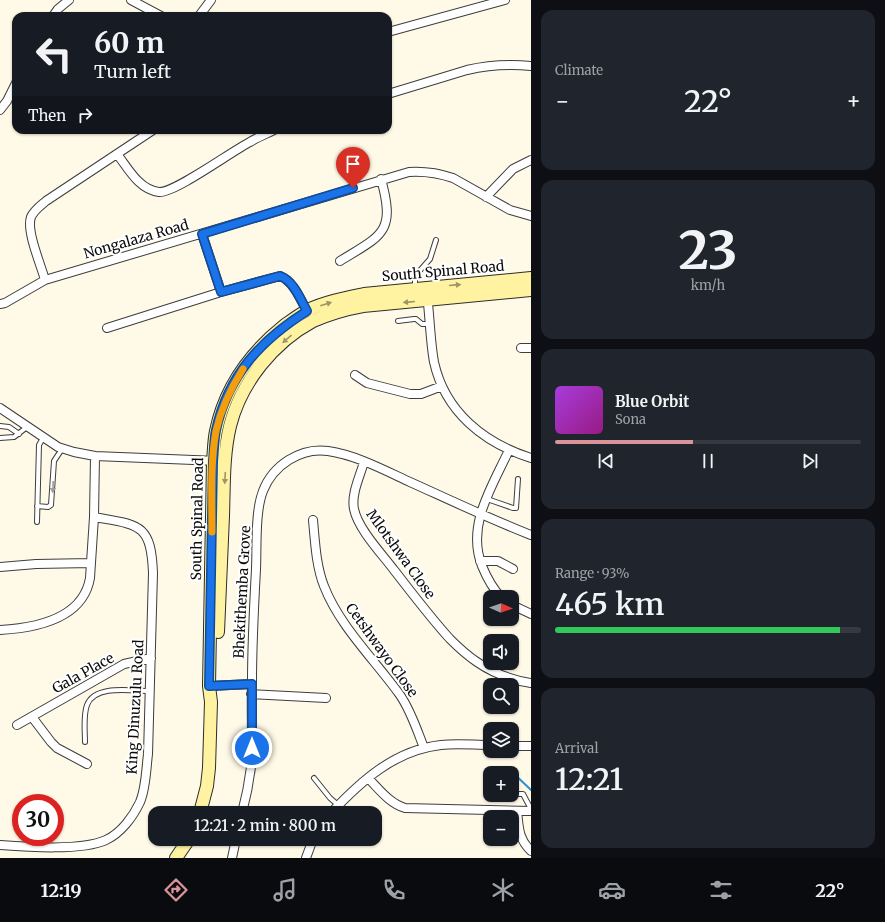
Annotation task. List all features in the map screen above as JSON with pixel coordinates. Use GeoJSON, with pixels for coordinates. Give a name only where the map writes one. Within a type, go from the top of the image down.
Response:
{"type":"FeatureCollection","features":[{"type":"Feature","properties":{"kind":"street"},"geometry":{"type":"LineString","coordinates":[[56,12],[70,0]]}},
{"type":"Feature","properties":{"kind":"street"},"geometry":{"type":"LineString","coordinates":[[131,0],[154,12]]}},
{"type":"Feature","properties":{"kind":"street"},"geometry":{"type":"LineString","coordinates":[[202,12],[212,0]]}},
{"type":"Feature","properties":{"kind":"street"},"geometry":{"type":"LineString","coordinates":[[392,31],[505,0]]}},
{"type":"Feature","properties":{"kind":"street"},"geometry":{"type":"LineString","coordinates":[[392,93],[480,67],[509,64],[531,66]]}},
{"type":"Feature","properties":{"kind":"street"},"geometry":{"type":"LineString","coordinates":[[0,110],[8,101],[12,92]]}},
{"type":"Feature","properties":{"kind":"street"},"geometry":{"type":"LineString","coordinates":[[45,280],[30,229],[32,216],[35,211],[46,201],[146,134]]}},
{"type":"Feature","properties":{"kind":"street"},"geometry":{"type":"LineString","coordinates":[[117,154],[132,174],[146,187],[160,192],[166,191],[190,179],[249,142],[266,134]]}},
{"type":"Feature","properties":{"kind":"street"},"geometry":{"type":"LineString","coordinates":[[486,196],[513,169],[531,160]]}},
{"type":"Feature","properties":{"kind":"street","name":"Nongalaza Road"},"geometry":{"type":"LineString","coordinates":[[0,304],[5,303],[45,280],[381,179],[409,172],[427,171],[452,178],[510,210],[531,216]]}},
{"type":"Feature","properties":{"kind":"street"},"geometry":{"type":"LineString","coordinates":[[340,261],[380,235],[384,228],[388,209],[381,179]]}},
{"type":"Feature","properties":{"kind":"street"},"geometry":{"type":"LineString","coordinates":[[202,234],[221,292]]}},
{"type":"Feature","properties":{"kind":"street"},"geometry":{"type":"LineString","coordinates":[[107,328],[221,292],[280,276],[293,287],[307,311]]}},
{"type":"Feature","properties":{"kind":"street","name":"South Spinal Road"},"geometry":{"type":"LineString","coordinates":[[202,806],[207,786],[226,462],[230,426],[244,390],[267,358],[293,334],[314,321],[347,309],[423,292],[531,278]]}},
{"type":"Feature","properties":{"kind":"street","name":"South Spinal Road"},"geometry":{"type":"LineString","coordinates":[[212,686],[213,461],[216,431],[229,394],[248,361],[275,333],[307,311],[350,297],[364,294],[531,290]]}},
{"type":"Feature","properties":{"kind":"street"},"geometry":{"type":"LineString","coordinates":[[423,292],[430,324],[435,363],[442,386],[457,411],[466,421],[484,436],[509,450],[531,458]]}},
{"type":"Feature","properties":{"kind":"street"},"geometry":{"type":"LineString","coordinates":[[521,348],[531,348]]}},
{"type":"Feature","properties":{"kind":"street"},"geometry":{"type":"LineString","coordinates":[[355,375],[367,383],[410,394],[421,394],[442,386]]}},
{"type":"Feature","properties":{"kind":"street"},"geometry":{"type":"LineString","coordinates":[[0,408],[43,438],[62,448],[74,452],[95,456],[226,462]]}},
{"type":"Feature","properties":{"kind":"street","name":"Bhekithemba Grove"},"geometry":{"type":"LineString","coordinates":[[244,806],[251,765],[251,694],[258,516],[263,491],[268,480],[283,464],[310,451],[319,450],[337,453],[364,462]]}},
{"type":"Feature","properties":{"kind":"street"},"geometry":{"type":"LineString","coordinates":[[496,590],[490,582],[480,561],[476,544],[480,513],[509,450]]}},
{"type":"Feature","properties":{"kind":"street"},"geometry":{"type":"LineString","coordinates":[[0,630],[33,626],[48,622],[68,612],[76,605],[89,586],[94,517],[95,456]]}},
{"type":"Feature","properties":{"kind":"street"},"geometry":{"type":"LineString","coordinates":[[364,462],[531,535]]}},
{"type":"Feature","properties":{"kind":"street","name":"Mlotshwa Close"},"geometry":{"type":"LineString","coordinates":[[364,462],[357,485],[354,508],[360,523],[368,535],[435,622],[460,648],[478,663],[490,670],[520,682],[531,683]]}},
{"type":"Feature","properties":{"kind":"street","name":"King Dinuzulu Road"},"geometry":{"type":"LineString","coordinates":[[0,845],[86,845],[107,840],[126,824],[140,802],[148,754],[153,573],[152,554],[150,544],[145,534],[136,526],[94,517]]}},
{"type":"Feature","properties":{"kind":"street","name":"Cetshwayo Close"},"geometry":{"type":"LineString","coordinates":[[313,520],[318,564],[326,591],[349,630],[401,696],[411,715],[424,748]]}},
{"type":"Feature","properties":{"kind":"street"},"geometry":{"type":"LineString","coordinates":[[480,561],[498,561],[513,569]]}},
{"type":"Feature","properties":{"kind":"street"},"geometry":{"type":"LineString","coordinates":[[0,567],[36,564],[91,563]]}},
{"type":"Feature","properties":{"kind":"street"},"geometry":{"type":"LineString","coordinates":[[519,608],[531,614]]}},
{"type":"Feature","properties":{"kind":"street","name":"Gala Place"},"geometry":{"type":"LineString","coordinates":[[17,725],[124,664],[151,658]]}},
{"type":"Feature","properties":{"kind":"street"},"geometry":{"type":"LineString","coordinates":[[212,686],[252,684]]}},
{"type":"Feature","properties":{"kind":"street"},"geometry":{"type":"LineString","coordinates":[[251,694],[326,698]]}},
{"type":"Feature","properties":{"kind":"street"},"geometry":{"type":"LineString","coordinates":[[32,717],[57,748],[87,764]]}},
{"type":"Feature","properties":{"kind":"street"},"geometry":{"type":"LineString","coordinates":[[338,805],[368,778],[392,761],[409,752],[441,745],[483,745]]}},
{"type":"Feature","properties":{"kind":"street"},"geometry":{"type":"LineString","coordinates":[[519,746],[531,746]]}},
{"type":"Feature","properties":{"kind":"street"},"geometry":{"type":"LineString","coordinates":[[368,778],[390,800],[398,806],[405,808],[483,810]]}},
{"type":"Feature","properties":{"kind":"street"},"geometry":{"type":"LineString","coordinates":[[519,811],[531,810]]}},
{"type":"Feature","properties":{"kind":"street"},"geometry":{"type":"LineString","coordinates":[[519,826],[522,841],[531,851]]}},
{"type":"Feature","properties":{"kind":"street"},"geometry":{"type":"LineString","coordinates":[[176,858],[184,846]]}},
{"type":"Feature","properties":{"kind":"street"},"geometry":{"type":"LineString","coordinates":[[232,858],[235,846]]}},
{"type":"Feature","properties":{"kind":"street"},"geometry":{"type":"LineString","coordinates":[[306,858],[310,846]]}},
{"type":"Feature","properties":{"kind":"lane"},"geometry":{"type":"LineString","coordinates":[[423,292],[415,276],[430,259],[436,240]]}},
{"type":"Feature","properties":{"kind":"lane"},"geometry":{"type":"LineString","coordinates":[[398,321],[414,319],[422,324],[430,324]]}},
{"type":"Feature","properties":{"kind":"lane"},"geometry":{"type":"LineString","coordinates":[[0,426],[8,426],[19,434]]}},
{"type":"Feature","properties":{"kind":"lane"},"geometry":{"type":"LineString","coordinates":[[0,438],[12,437],[19,434],[27,427]]}},
{"type":"Feature","properties":{"kind":"lane"},"geometry":{"type":"LineString","coordinates":[[37,522],[39,445],[43,438]]}},
{"type":"Feature","properties":{"kind":"lane"},"geometry":{"type":"LineString","coordinates":[[37,506],[48,507],[51,504],[54,461],[62,448]]}},
{"type":"Feature","properties":{"kind":"lane"},"geometry":{"type":"LineString","coordinates":[[487,499],[516,508],[518,479]]}},
{"type":"Feature","properties":{"kind":"lane"},"geometry":{"type":"LineString","coordinates":[[85,742],[86,708],[89,701],[93,697],[103,691],[150,691]]}},
{"type":"Feature","properties":{"kind":"lane"},"geometry":{"type":"LineString","coordinates":[[314,778],[330,798],[338,805]]}},
{"type":"Feature","properties":{"kind":"lane"},"geometry":{"type":"LineString","coordinates":[[519,794],[522,794],[531,810]]}},
{"type":"Feature","properties":{"kind":"waterway"},"geometry":{"type":"LineString","coordinates":[[519,779],[531,790]]}},
{"type":"Feature","properties":{"kind":"slow traffic"},"geometry":{"type":"LineString","coordinates":[[212,532],[213,461],[216,431],[229,394],[243,369]]}},
{"type":"Feature","properties":{"kind":"route"},"geometry":{"type":"LineString","coordinates":[[252,748],[252,684],[209,686],[213,461],[216,431],[229,394],[248,361],[275,333],[307,311],[293,287],[289,282],[280,276],[221,292],[202,234],[353,188]]}}]}
